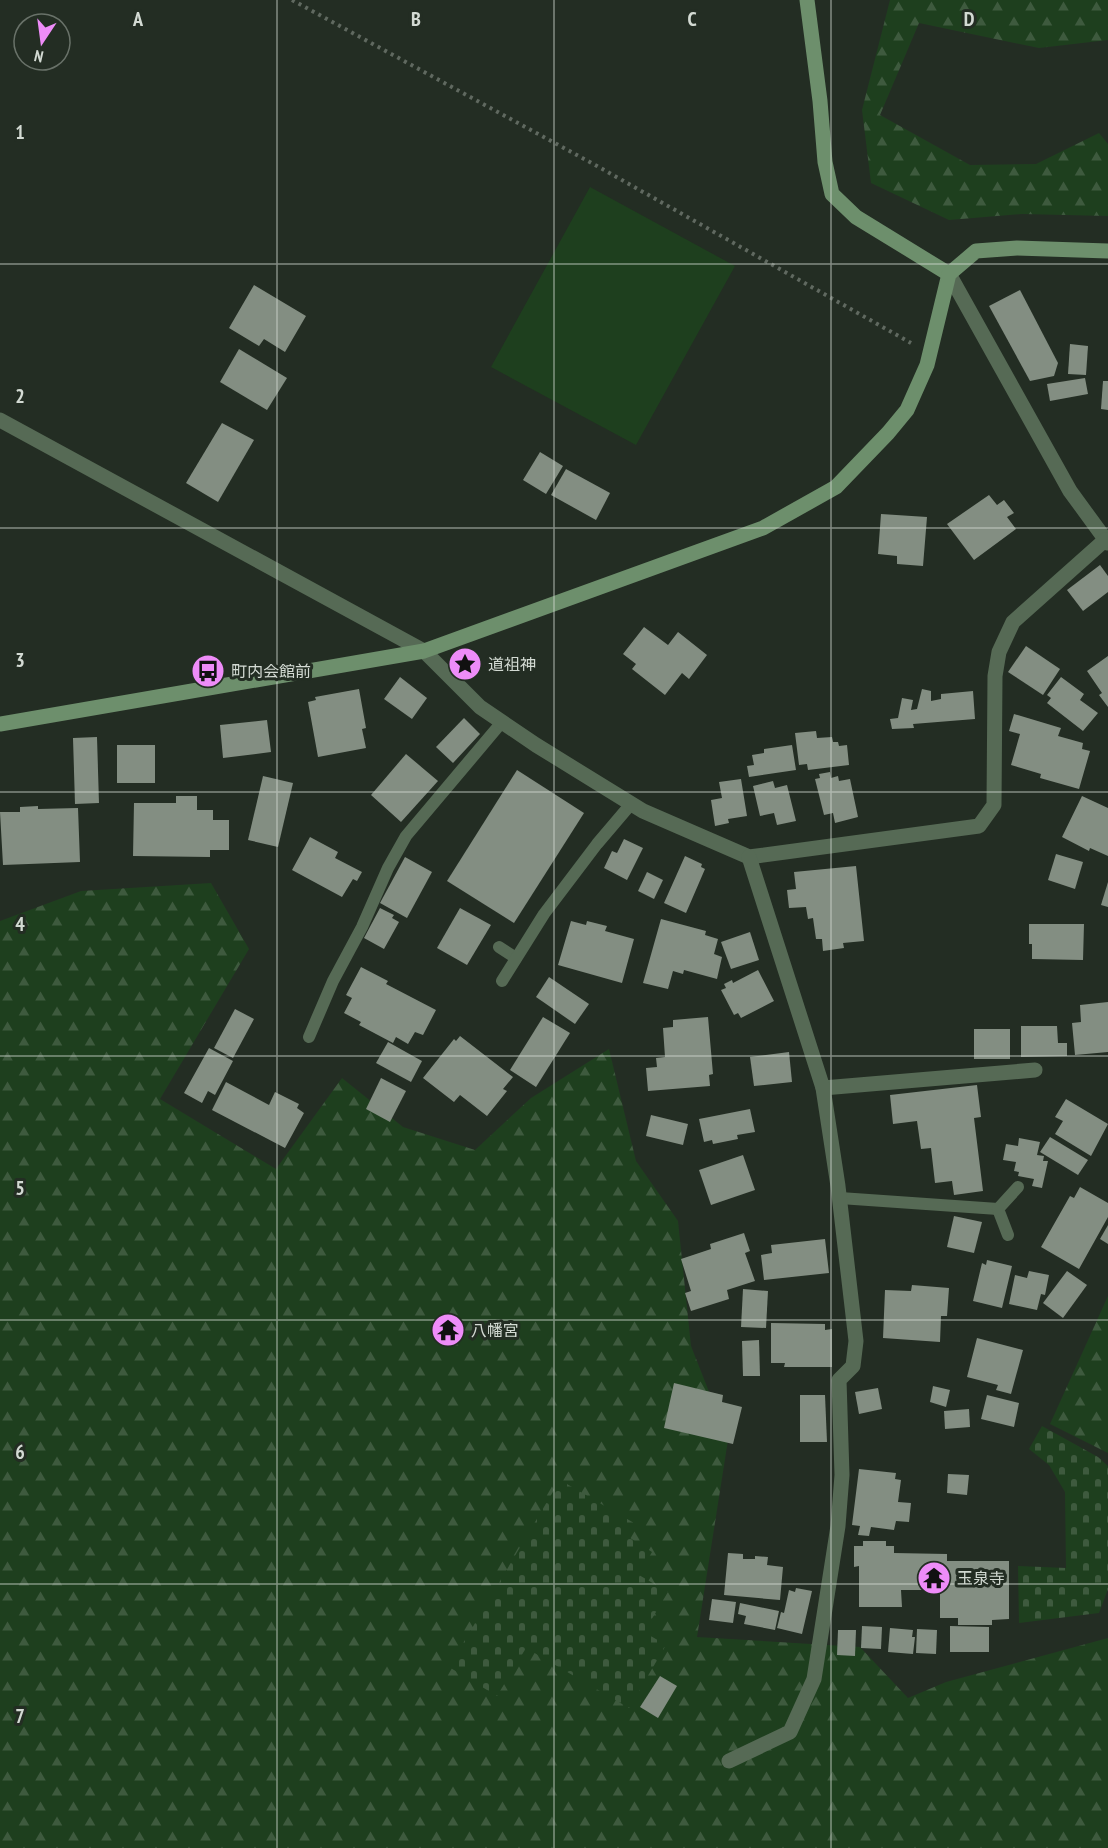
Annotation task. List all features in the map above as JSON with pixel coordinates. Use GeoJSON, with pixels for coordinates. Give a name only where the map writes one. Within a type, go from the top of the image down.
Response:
{"type":"FeatureCollection","features":[{"type":"Feature","properties":{"kind":"street"},"geometry":{"type":"LineString","coordinates":[[0,420],[424,651],[480,707],[544,751],[643,811],[749,857],[979,826],[994,805],[995,676],[999,652],[1013,622],[1107,541],[1070,491],[949,274],[856,217],[832,194],[825,162],[807,0]]}},
{"type":"Feature","properties":{"kind":"street"},"geometry":{"type":"LineString","coordinates":[[0,724],[424,651],[763,528],[836,487],[888,434],[907,410],[927,365],[949,274],[976,251],[1017,248],[1108,250]]}},
{"type":"Feature","properties":{"kind":"street"},"geometry":{"type":"LineString","coordinates":[[729,1761],[789,1732],[814,1679],[838,1526],[842,1475],[839,1380],[854,1366],[856,1341],[840,1198],[823,1088],[749,857]]}},
{"type":"Feature","properties":{"kind":"street"},"geometry":{"type":"LineString","coordinates":[[823,1088],[1035,1070]]}},
{"type":"Feature","properties":{"kind":"lane"},"geometry":{"type":"LineString","coordinates":[[309,1037],[333,981],[406,836],[502,722]]}},
{"type":"Feature","properties":{"kind":"lane"},"geometry":{"type":"LineString","coordinates":[[502,981],[544,914],[597,844],[631,804]]}},
{"type":"Feature","properties":{"kind":"lane"},"geometry":{"type":"LineString","coordinates":[[499,947],[516,958]]}},
{"type":"Feature","properties":{"kind":"lane"},"geometry":{"type":"LineString","coordinates":[[998,1209],[1018,1186]]}},
{"type":"Feature","properties":{"kind":"lane"},"geometry":{"type":"LineString","coordinates":[[840,1198],[998,1209]]}},
{"type":"Feature","properties":{"kind":"lane"},"geometry":{"type":"LineString","coordinates":[[998,1209],[1008,1235]]}},
{"type":"Feature","properties":{"kind":"path"},"geometry":{"type":"LineString","coordinates":[[292,0],[597,166],[930,353]]}},
{"type":"Feature","properties":{"kind":"green space"},"geometry":{"type":"Polygon","coordinates":[[[890,0],[1108,0],[1108,40],[1039,48],[919,23],[880,115],[970,165],[1036,164],[1099,133],[1108,144],[1108,216],[1022,214],[949,220],[871,183],[862,110],[890,0]]]}},
{"type":"Feature","properties":{"kind":"green space"},"geometry":{"type":"Polygon","coordinates":[[[590,187],[735,266],[636,445],[491,367],[590,187]]]}},
{"type":"Feature","properties":{"kind":"green space"},"geometry":{"type":"Polygon","coordinates":[[[211,883],[249,949],[160,1099],[276,1169],[342,1078],[403,1127],[475,1150],[531,1098],[609,1049],[636,1161],[678,1221],[691,1346],[728,1440],[697,1637],[860,1647],[908,1698],[946,1682],[1108,1638],[1108,1848],[0,1848],[0,921],[81,891],[211,883]]]}},
{"type":"Feature","properties":{"kind":"green space"},"geometry":{"type":"Polygon","coordinates":[[[1108,1296],[1108,1453],[1050,1424],[1108,1296]]]}},
{"type":"Feature","properties":{"kind":"green space"},"geometry":{"type":"Polygon","coordinates":[[[1042,1426],[1098,1457],[1108,1466],[1108,1589],[1099,1613],[1019,1623],[1018,1566],[1066,1568],[1065,1492],[1049,1465],[1029,1449],[1042,1426]]]}},
{"type":"Feature","properties":{"kind":"green space"},"geometry":{"type":"Polygon","coordinates":[[[560,1480],[634,1523],[627,1536],[652,1552],[639,1575],[668,1592],[644,1632],[666,1645],[629,1708],[526,1648],[497,1696],[449,1667],[560,1480]]]}},
{"type":"Feature","properties":{"kind":"building"},"geometry":{"type":"Polygon","coordinates":[[[254,285],[306,316],[285,352],[264,339],[259,346],[229,328],[254,285]]]}},
{"type":"Feature","properties":{"kind":"building"},"geometry":{"type":"Polygon","coordinates":[[[1020,290],[1058,363],[1054,376],[1030,381],[989,306],[1020,290]]]}},
{"type":"Feature","properties":{"kind":"building"},"geometry":{"type":"Polygon","coordinates":[[[1070,344],[1088,346],[1086,375],[1068,374],[1070,344]]]}},
{"type":"Feature","properties":{"kind":"building"},"geometry":{"type":"Polygon","coordinates":[[[239,349],[287,378],[267,410],[220,382],[239,349]]]}},
{"type":"Feature","properties":{"kind":"building"},"geometry":{"type":"Polygon","coordinates":[[[1085,378],[1088,394],[1050,401],[1047,384],[1085,378]]]}},
{"type":"Feature","properties":{"kind":"building"},"geometry":{"type":"Polygon","coordinates":[[[1103,381],[1108,381],[1108,410],[1101,409],[1103,381]]]}},
{"type":"Feature","properties":{"kind":"building"},"geometry":{"type":"Polygon","coordinates":[[[222,423],[254,440],[218,502],[186,483],[222,423]]]}},
{"type":"Feature","properties":{"kind":"building"},"geometry":{"type":"Polygon","coordinates":[[[540,452],[563,466],[546,494],[523,480],[540,452]]]}},
{"type":"Feature","properties":{"kind":"building"},"geometry":{"type":"Polygon","coordinates":[[[566,469],[610,493],[596,520],[551,495],[566,469]]]}},
{"type":"Feature","properties":{"kind":"building"},"geometry":{"type":"Polygon","coordinates":[[[989,495],[997,505],[1004,500],[1014,513],[1007,517],[1016,529],[974,560],[947,524],[989,495]]]}},
{"type":"Feature","properties":{"kind":"building"},"geometry":{"type":"Polygon","coordinates":[[[881,514],[927,517],[923,566],[897,564],[897,556],[878,554],[881,514]]]}},
{"type":"Feature","properties":{"kind":"building"},"geometry":{"type":"Polygon","coordinates":[[[1100,565],[1108,576],[1108,592],[1083,611],[1067,590],[1100,565]]]}},
{"type":"Feature","properties":{"kind":"building"},"geometry":{"type":"Polygon","coordinates":[[[644,627],[668,645],[678,632],[707,655],[689,679],[682,673],[665,695],[632,669],[636,664],[623,654],[644,627]]]}},
{"type":"Feature","properties":{"kind":"building"},"geometry":{"type":"Polygon","coordinates":[[[1026,646],[1060,669],[1043,695],[1008,672],[1026,646]]]}},
{"type":"Feature","properties":{"kind":"building"},"geometry":{"type":"Polygon","coordinates":[[[1108,656],[1108,707],[1099,695],[1102,693],[1087,671],[1108,656]]]}},
{"type":"Feature","properties":{"kind":"building"},"geometry":{"type":"Polygon","coordinates":[[[400,677],[427,698],[412,719],[384,699],[400,677]]]}},
{"type":"Feature","properties":{"kind":"building"},"geometry":{"type":"Polygon","coordinates":[[[1061,677],[1084,694],[1080,700],[1098,713],[1083,731],[1047,703],[1051,698],[1047,695],[1061,677]]]}},
{"type":"Feature","properties":{"kind":"building"},"geometry":{"type":"Polygon","coordinates":[[[359,689],[366,728],[362,729],[366,748],[318,757],[308,702],[316,700],[315,697],[359,689]]]}},
{"type":"Feature","properties":{"kind":"building"},"geometry":{"type":"Polygon","coordinates":[[[922,689],[931,691],[931,701],[941,699],[941,694],[973,691],[975,719],[913,724],[914,728],[892,729],[890,719],[898,718],[902,698],[913,700],[911,710],[917,709],[922,689]]]}},
{"type":"Feature","properties":{"kind":"building"},"geometry":{"type":"Polygon","coordinates":[[[1014,714],[1061,728],[1058,736],[1083,743],[1082,749],[1090,751],[1079,789],[1040,778],[1041,774],[1011,765],[1020,734],[1009,731],[1014,714]]]}},
{"type":"Feature","properties":{"kind":"building"},"geometry":{"type":"Polygon","coordinates":[[[464,718],[480,734],[453,763],[436,747],[464,718]]]}},
{"type":"Feature","properties":{"kind":"building"},"geometry":{"type":"Polygon","coordinates":[[[267,720],[271,752],[223,758],[220,725],[267,720]]]}},
{"type":"Feature","properties":{"kind":"building"},"geometry":{"type":"Polygon","coordinates":[[[816,731],[817,738],[832,737],[833,742],[838,742],[839,746],[847,745],[849,765],[808,770],[807,764],[799,765],[795,733],[816,731]]]}},
{"type":"Feature","properties":{"kind":"building"},"geometry":{"type":"Polygon","coordinates":[[[97,737],[99,803],[75,804],[73,738],[97,737]]]}},
{"type":"Feature","properties":{"kind":"building"},"geometry":{"type":"Polygon","coordinates":[[[117,745],[155,745],[155,783],[117,783],[117,745]]]}},
{"type":"Feature","properties":{"kind":"building"},"geometry":{"type":"Polygon","coordinates":[[[792,745],[796,770],[749,777],[747,766],[754,765],[752,755],[764,753],[764,749],[792,745]]]}},
{"type":"Feature","properties":{"kind":"building"},"geometry":{"type":"Polygon","coordinates":[[[406,754],[438,781],[401,822],[371,795],[406,754]]]}},
{"type":"Feature","properties":{"kind":"building"},"geometry":{"type":"Polygon","coordinates":[[[517,770],[584,813],[514,923],[447,881],[517,770]]]}},
{"type":"Feature","properties":{"kind":"building"},"geometry":{"type":"Polygon","coordinates":[[[830,772],[831,778],[838,776],[839,781],[850,779],[858,817],[835,823],[833,813],[824,815],[815,779],[820,778],[819,774],[830,772]]]}},
{"type":"Feature","properties":{"kind":"building"},"geometry":{"type":"Polygon","coordinates":[[[263,776],[293,783],[278,847],[248,840],[263,776]]]}},
{"type":"Feature","properties":{"kind":"building"},"geometry":{"type":"Polygon","coordinates":[[[741,779],[747,816],[728,819],[729,823],[715,826],[711,800],[722,798],[719,782],[741,779]]]}},
{"type":"Feature","properties":{"kind":"building"},"geometry":{"type":"Polygon","coordinates":[[[773,781],[775,788],[787,785],[796,821],[777,825],[774,813],[760,816],[753,786],[773,781]]]}},
{"type":"Feature","properties":{"kind":"building"},"geometry":{"type":"Polygon","coordinates":[[[176,796],[197,796],[197,810],[213,810],[213,820],[229,820],[229,850],[210,850],[210,857],[133,856],[134,803],[176,803],[176,796]]]}},
{"type":"Feature","properties":{"kind":"building"},"geometry":{"type":"Polygon","coordinates":[[[1082,796],[1108,808],[1108,856],[1090,848],[1089,851],[1062,837],[1082,796]]]}},
{"type":"Feature","properties":{"kind":"building"},"geometry":{"type":"Polygon","coordinates":[[[38,806],[38,809],[78,808],[80,862],[3,865],[0,812],[20,812],[20,807],[38,806]]]}},
{"type":"Feature","properties":{"kind":"building"},"geometry":{"type":"Polygon","coordinates":[[[310,837],[338,852],[335,858],[362,872],[357,881],[353,879],[342,897],[292,870],[310,837]]]}},
{"type":"Feature","properties":{"kind":"building"},"geometry":{"type":"Polygon","coordinates":[[[624,839],[643,848],[627,880],[604,868],[612,851],[617,853],[624,839]]]}},
{"type":"Feature","properties":{"kind":"building"},"geometry":{"type":"Polygon","coordinates":[[[1056,854],[1083,862],[1075,889],[1048,880],[1056,854]]]}},
{"type":"Feature","properties":{"kind":"building"},"geometry":{"type":"Polygon","coordinates":[[[685,856],[702,864],[701,867],[705,869],[686,913],[664,903],[685,856]]]}},
{"type":"Feature","properties":{"kind":"building"},"geometry":{"type":"Polygon","coordinates":[[[405,857],[432,872],[407,918],[380,903],[405,857]]]}},
{"type":"Feature","properties":{"kind":"building"},"geometry":{"type":"Polygon","coordinates":[[[856,866],[864,941],[843,943],[844,948],[823,951],[822,939],[816,939],[813,918],[808,919],[806,907],[789,908],[787,890],[796,889],[794,872],[856,866]]]}},
{"type":"Feature","properties":{"kind":"building"},"geometry":{"type":"Polygon","coordinates":[[[647,872],[663,880],[654,899],[638,891],[647,872]]]}},
{"type":"Feature","properties":{"kind":"building"},"geometry":{"type":"Polygon","coordinates":[[[1108,882],[1108,907],[1101,905],[1108,882]]]}},
{"type":"Feature","properties":{"kind":"building"},"geometry":{"type":"Polygon","coordinates":[[[380,908],[394,915],[392,918],[399,922],[384,949],[364,938],[380,908]]]}},
{"type":"Feature","properties":{"kind":"building"},"geometry":{"type":"Polygon","coordinates":[[[460,908],[491,925],[467,965],[437,948],[460,908]]]}},
{"type":"Feature","properties":{"kind":"building"},"geometry":{"type":"Polygon","coordinates":[[[661,919],[706,931],[705,935],[718,939],[714,954],[722,957],[717,979],[684,970],[683,974],[673,971],[668,989],[643,983],[661,919]]]}},
{"type":"Feature","properties":{"kind":"building"},"geometry":{"type":"Polygon","coordinates":[[[571,921],[586,925],[587,921],[607,926],[605,931],[634,939],[622,983],[558,965],[571,921]]]}},
{"type":"Feature","properties":{"kind":"building"},"geometry":{"type":"Polygon","coordinates":[[[1029,924],[1084,924],[1083,960],[1032,959],[1029,924]]]}},
{"type":"Feature","properties":{"kind":"building"},"geometry":{"type":"Polygon","coordinates":[[[750,932],[759,960],[731,969],[721,942],[750,932]]]}},
{"type":"Feature","properties":{"kind":"building"},"geometry":{"type":"Polygon","coordinates":[[[361,967],[388,981],[386,984],[436,1010],[423,1035],[415,1032],[408,1044],[396,1037],[393,1043],[359,1025],[361,1022],[344,1013],[352,998],[346,995],[361,967]]]}},
{"type":"Feature","properties":{"kind":"building"},"geometry":{"type":"Polygon","coordinates":[[[758,970],[774,1001],[741,1018],[738,1013],[734,1015],[721,990],[726,988],[724,984],[732,980],[733,983],[758,970]]]}},
{"type":"Feature","properties":{"kind":"building"},"geometry":{"type":"Polygon","coordinates":[[[549,977],[589,1004],[575,1024],[536,997],[549,977]]]}},
{"type":"Feature","properties":{"kind":"building"},"geometry":{"type":"Polygon","coordinates":[[[1108,1002],[1108,1052],[1075,1055],[1072,1023],[1081,1022],[1080,1005],[1108,1002]]]}},
{"type":"Feature","properties":{"kind":"building"},"geometry":{"type":"Polygon","coordinates":[[[235,1009],[254,1019],[233,1058],[214,1048],[235,1009]]]}},
{"type":"Feature","properties":{"kind":"building"},"geometry":{"type":"Polygon","coordinates":[[[543,1017],[570,1033],[536,1087],[510,1070],[543,1017]]]}},
{"type":"Feature","properties":{"kind":"building"},"geometry":{"type":"Polygon","coordinates":[[[708,1017],[713,1074],[709,1075],[710,1086],[648,1091],[646,1068],[657,1067],[656,1058],[665,1057],[663,1028],[673,1027],[673,1020],[708,1017]]]}},
{"type":"Feature","properties":{"kind":"building"},"geometry":{"type":"Polygon","coordinates":[[[1021,1026],[1057,1026],[1058,1043],[1067,1043],[1067,1056],[1021,1057],[1021,1026]]]}},
{"type":"Feature","properties":{"kind":"building"},"geometry":{"type":"Polygon","coordinates":[[[974,1029],[1010,1029],[1010,1059],[974,1059],[974,1029]]]}},
{"type":"Feature","properties":{"kind":"building"},"geometry":{"type":"Polygon","coordinates":[[[460,1036],[513,1077],[503,1089],[507,1091],[487,1116],[460,1095],[454,1102],[423,1078],[454,1039],[456,1041],[460,1036]]]}},
{"type":"Feature","properties":{"kind":"building"},"geometry":{"type":"Polygon","coordinates":[[[388,1042],[422,1061],[411,1082],[376,1063],[388,1042]]]}},
{"type":"Feature","properties":{"kind":"building"},"geometry":{"type":"Polygon","coordinates":[[[209,1048],[233,1061],[215,1095],[208,1091],[202,1103],[184,1093],[209,1048]]]}},
{"type":"Feature","properties":{"kind":"building"},"geometry":{"type":"Polygon","coordinates":[[[789,1052],[792,1082],[754,1086],[750,1057],[789,1052]]]}},
{"type":"Feature","properties":{"kind":"building"},"geometry":{"type":"Polygon","coordinates":[[[381,1078],[406,1091],[390,1122],[366,1109],[381,1078]]]}},
{"type":"Feature","properties":{"kind":"building"},"geometry":{"type":"Polygon","coordinates":[[[226,1082],[269,1105],[275,1092],[299,1104],[297,1108],[304,1113],[285,1148],[212,1110],[226,1082]]]}},
{"type":"Feature","properties":{"kind":"building"},"geometry":{"type":"Polygon","coordinates":[[[977,1085],[981,1117],[974,1118],[983,1191],[954,1195],[952,1181],[935,1183],[931,1148],[921,1149],[917,1121],[893,1124],[890,1095],[977,1085]]]}},
{"type":"Feature","properties":{"kind":"building"},"geometry":{"type":"Polygon","coordinates":[[[1066,1099],[1108,1124],[1091,1156],[1055,1134],[1063,1121],[1055,1117],[1066,1099]]]}},
{"type":"Feature","properties":{"kind":"building"},"geometry":{"type":"Polygon","coordinates":[[[750,1109],[755,1132],[737,1135],[738,1139],[713,1144],[712,1140],[704,1142],[699,1119],[750,1109]]]}},
{"type":"Feature","properties":{"kind":"building"},"geometry":{"type":"Polygon","coordinates":[[[651,1115],[688,1124],[683,1145],[646,1136],[651,1115]]]}},
{"type":"Feature","properties":{"kind":"building"},"geometry":{"type":"Polygon","coordinates":[[[1050,1137],[1088,1160],[1078,1175],[1040,1152],[1050,1137]]]}},
{"type":"Feature","properties":{"kind":"building"},"geometry":{"type":"Polygon","coordinates":[[[1019,1138],[1040,1142],[1037,1155],[1044,1156],[1043,1161],[1048,1161],[1042,1188],[1032,1186],[1034,1179],[1018,1176],[1019,1172],[1014,1171],[1016,1162],[1003,1160],[1006,1144],[1018,1146],[1019,1138]]]}},
{"type":"Feature","properties":{"kind":"building"},"geometry":{"type":"Polygon","coordinates":[[[743,1155],[755,1190],[711,1205],[699,1170],[743,1155]]]}},
{"type":"Feature","properties":{"kind":"building"},"geometry":{"type":"Polygon","coordinates":[[[1080,1187],[1108,1203],[1108,1217],[1079,1269],[1041,1247],[1070,1196],[1074,1198],[1080,1187]]]}},
{"type":"Feature","properties":{"kind":"building"},"geometry":{"type":"Polygon","coordinates":[[[954,1216],[982,1222],[974,1253],[947,1247],[954,1216]]]}},
{"type":"Feature","properties":{"kind":"building"},"geometry":{"type":"Polygon","coordinates":[[[1108,1225],[1108,1244],[1100,1239],[1108,1225]]]}},
{"type":"Feature","properties":{"kind":"building"},"geometry":{"type":"Polygon","coordinates":[[[744,1233],[750,1251],[745,1253],[755,1281],[727,1290],[729,1299],[691,1311],[685,1293],[691,1291],[681,1259],[711,1249],[710,1244],[744,1233]]]}},
{"type":"Feature","properties":{"kind":"building"},"geometry":{"type":"Polygon","coordinates":[[[825,1239],[829,1273],[764,1280],[761,1255],[772,1253],[771,1245],[825,1239]]]}},
{"type":"Feature","properties":{"kind":"building"},"geometry":{"type":"Polygon","coordinates":[[[987,1260],[1012,1266],[1002,1308],[973,1301],[982,1263],[986,1265],[987,1260]]]}},
{"type":"Feature","properties":{"kind":"building"},"geometry":{"type":"Polygon","coordinates":[[[1029,1271],[1049,1275],[1045,1295],[1041,1294],[1037,1310],[1009,1304],[1015,1275],[1027,1278],[1029,1271]]]}},
{"type":"Feature","properties":{"kind":"building"},"geometry":{"type":"Polygon","coordinates":[[[1067,1271],[1087,1285],[1063,1318],[1043,1303],[1067,1271]]]}},
{"type":"Feature","properties":{"kind":"building"},"geometry":{"type":"Polygon","coordinates":[[[912,1285],[949,1288],[947,1316],[941,1316],[940,1342],[883,1338],[885,1290],[911,1291],[912,1285]]]}},
{"type":"Feature","properties":{"kind":"building"},"geometry":{"type":"Polygon","coordinates":[[[743,1289],[768,1291],[766,1328],[741,1327],[743,1289]]]}},
{"type":"Feature","properties":{"kind":"building"},"geometry":{"type":"Polygon","coordinates":[[[449,1315],[464,1327],[448,1346],[433,1333],[449,1315]]]}},
{"type":"Feature","properties":{"kind":"building"},"geometry":{"type":"Polygon","coordinates":[[[771,1323],[825,1324],[825,1330],[832,1329],[832,1367],[784,1367],[785,1363],[771,1363],[771,1323]]]}},
{"type":"Feature","properties":{"kind":"building"},"geometry":{"type":"Polygon","coordinates":[[[977,1338],[1023,1350],[1011,1394],[996,1390],[998,1385],[967,1377],[977,1338]]]}},
{"type":"Feature","properties":{"kind":"building"},"geometry":{"type":"Polygon","coordinates":[[[759,1340],[760,1376],[743,1376],[742,1341],[759,1340]]]}},
{"type":"Feature","properties":{"kind":"building"},"geometry":{"type":"Polygon","coordinates":[[[674,1383],[723,1395],[722,1402],[742,1407],[733,1444],[664,1428],[674,1383]]]}},
{"type":"Feature","properties":{"kind":"building"},"geometry":{"type":"Polygon","coordinates":[[[933,1386],[950,1390],[946,1407],[930,1402],[933,1386]]]}},
{"type":"Feature","properties":{"kind":"building"},"geometry":{"type":"Polygon","coordinates":[[[878,1388],[882,1409],[859,1414],[855,1392],[878,1388]]]}},
{"type":"Feature","properties":{"kind":"building"},"geometry":{"type":"Polygon","coordinates":[[[800,1395],[825,1395],[827,1442],[800,1442],[800,1395]]]}},
{"type":"Feature","properties":{"kind":"building"},"geometry":{"type":"Polygon","coordinates":[[[987,1395],[1019,1403],[1014,1427],[981,1419],[987,1395]]]}},
{"type":"Feature","properties":{"kind":"building"},"geometry":{"type":"Polygon","coordinates":[[[969,1409],[970,1427],[945,1429],[944,1411],[969,1409]]]}},
{"type":"Feature","properties":{"kind":"building"},"geometry":{"type":"Polygon","coordinates":[[[859,1469],[896,1473],[895,1479],[901,1480],[898,1502],[911,1503],[909,1522],[896,1521],[894,1530],[871,1527],[869,1536],[858,1535],[860,1526],[852,1525],[859,1469]]]}},
{"type":"Feature","properties":{"kind":"building"},"geometry":{"type":"Polygon","coordinates":[[[948,1474],[969,1475],[967,1495],[947,1493],[948,1474]]]}},
{"type":"Feature","properties":{"kind":"building","name":"玉泉寺"},"geometry":{"type":"Polygon","coordinates":[[[863,1541],[886,1541],[886,1546],[894,1546],[894,1553],[947,1554],[947,1561],[1009,1561],[1009,1619],[992,1620],[992,1625],[958,1625],[958,1618],[940,1618],[940,1590],[901,1590],[902,1607],[859,1607],[859,1566],[854,1567],[854,1546],[863,1546],[863,1541]]]}},
{"type":"Feature","properties":{"kind":"building"},"geometry":{"type":"Polygon","coordinates":[[[728,1553],[743,1554],[743,1559],[755,1559],[755,1556],[768,1557],[767,1565],[783,1567],[780,1600],[724,1595],[728,1553]]]}},
{"type":"Feature","properties":{"kind":"building"},"geometry":{"type":"Polygon","coordinates":[[[796,1588],[812,1591],[802,1634],[777,1628],[781,1612],[784,1613],[789,1590],[795,1592],[796,1588]]]}},
{"type":"Feature","properties":{"kind":"building"},"geometry":{"type":"Polygon","coordinates":[[[712,1599],[736,1602],[733,1623],[709,1620],[712,1599]]]}},
{"type":"Feature","properties":{"kind":"building"},"geometry":{"type":"Polygon","coordinates":[[[740,1603],[779,1611],[775,1630],[744,1624],[746,1616],[738,1614],[740,1603]]]}},
{"type":"Feature","properties":{"kind":"building"},"geometry":{"type":"Polygon","coordinates":[[[862,1626],[882,1627],[881,1649],[861,1648],[862,1626]]]}},
{"type":"Feature","properties":{"kind":"building"},"geometry":{"type":"Polygon","coordinates":[[[950,1626],[989,1627],[989,1652],[950,1652],[950,1626]]]}},
{"type":"Feature","properties":{"kind":"building"},"geometry":{"type":"Polygon","coordinates":[[[890,1628],[913,1630],[912,1637],[915,1637],[913,1654],[888,1652],[890,1628]]]}},
{"type":"Feature","properties":{"kind":"building"},"geometry":{"type":"Polygon","coordinates":[[[917,1629],[937,1630],[936,1654],[916,1653],[917,1629]]]}},
{"type":"Feature","properties":{"kind":"building"},"geometry":{"type":"Polygon","coordinates":[[[838,1630],[856,1630],[855,1656],[837,1655],[838,1630]]]}},
{"type":"Feature","properties":{"kind":"building"},"geometry":{"type":"Polygon","coordinates":[[[660,1676],[677,1686],[658,1718],[640,1707],[660,1676]]]}},
{"type":"Feature","properties":{"kind":"place","name":"道祖神"},"geometry":{"type":"Point","coordinates":[465,664]}},
{"type":"Feature","properties":{"kind":"place","name":"町内会館前"},"geometry":{"type":"Point","coordinates":[208,671]}},
{"type":"Feature","properties":{"kind":"place","name":"八幡宮"},"geometry":{"type":"Point","coordinates":[448,1330]}},
{"type":"Feature","properties":{"kind":"place","name":"玉泉寺"},"geometry":{"type":"Point","coordinates":[934,1578]}}]}
